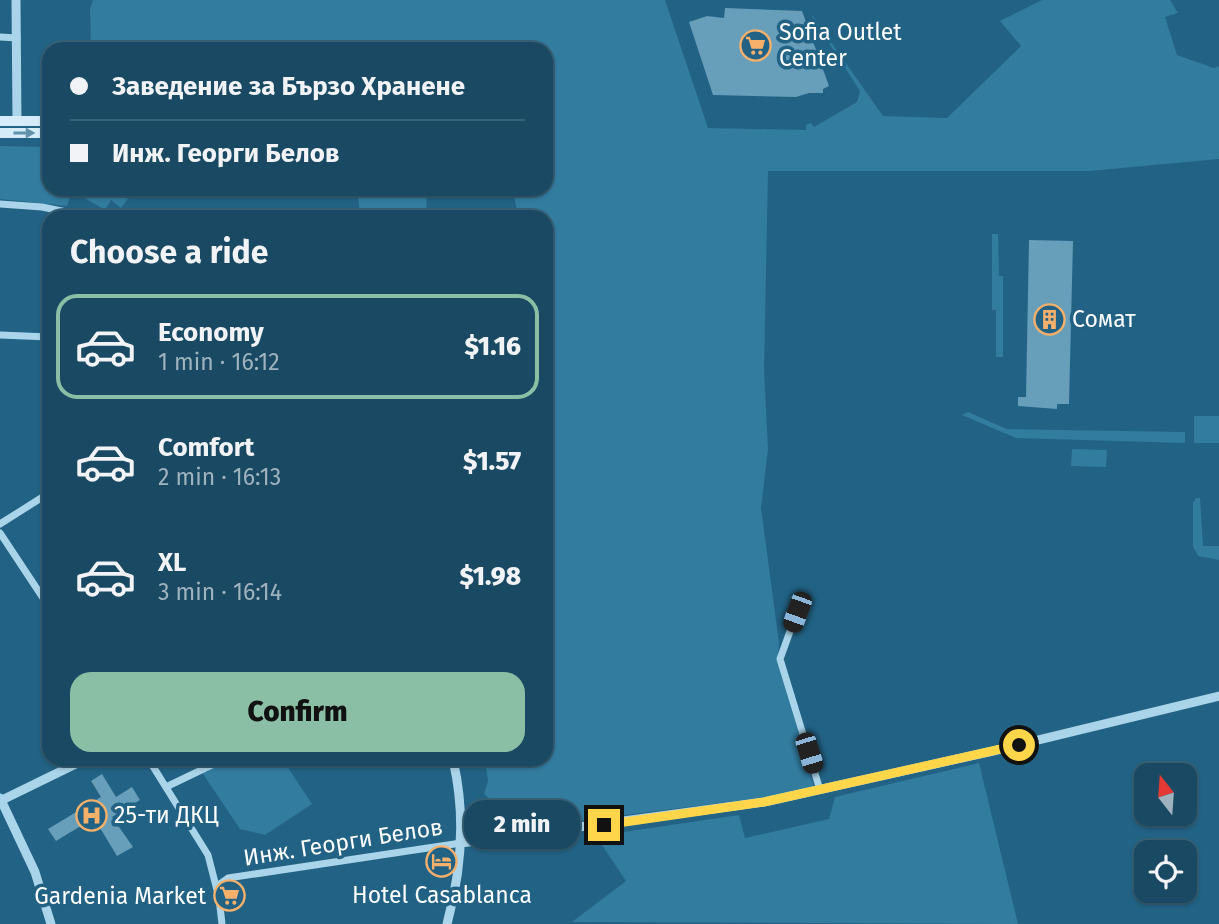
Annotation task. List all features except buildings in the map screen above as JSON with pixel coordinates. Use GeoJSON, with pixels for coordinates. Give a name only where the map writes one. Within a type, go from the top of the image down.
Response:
{"type":"FeatureCollection","features":[{"type":"Feature","properties":{"kind":"main road"},"geometry":{"type":"LineString","coordinates":[[0,121],[42,121]]}},
{"type":"Feature","properties":{"kind":"main road"},"geometry":{"type":"LineString","coordinates":[[0,133],[42,133]]}},
{"type":"Feature","properties":{"kind":"street"},"geometry":{"type":"LineString","coordinates":[[16,0],[17,121]]}},
{"type":"Feature","properties":{"kind":"street"},"geometry":{"type":"LineString","coordinates":[[0,37],[17,38]]}},
{"type":"Feature","properties":{"kind":"street"},"geometry":{"type":"LineString","coordinates":[[0,204],[57,210]]}},
{"type":"Feature","properties":{"kind":"street"},"geometry":{"type":"LineString","coordinates":[[0,335],[42,337]]}},
{"type":"Feature","properties":{"kind":"street"},"geometry":{"type":"LineString","coordinates":[[0,524],[42,497]]}},
{"type":"Feature","properties":{"kind":"street"},"geometry":{"type":"LineString","coordinates":[[0,533],[42,596]]}},
{"type":"Feature","properties":{"kind":"street"},"geometry":{"type":"LineString","coordinates":[[797,612],[780,659],[820,790]]}},
{"type":"Feature","properties":{"kind":"street","name":"Инж. Георги Белов"},"geometry":{"type":"LineString","coordinates":[[217,886],[228,878],[764,802],[1219,696]]}},
{"type":"Feature","properties":{"kind":"street"},"geometry":{"type":"LineString","coordinates":[[51,924],[34,873],[0,800],[71,766]]}},
{"type":"Feature","properties":{"kind":"street"},"geometry":{"type":"LineString","coordinates":[[153,766],[208,855],[217,886],[222,924]]}},
{"type":"Feature","properties":{"kind":"street"},"geometry":{"type":"LineString","coordinates":[[166,787],[210,766]]}},
{"type":"Feature","properties":{"kind":"street"},"geometry":{"type":"LineString","coordinates":[[447,924],[454,896],[461,843],[461,800],[454,766]]}},
{"type":"Feature","properties":{"kind":"shaded area"},"geometry":{"type":"Polygon","coordinates":[[[93,0],[665,0],[708,128],[806,130],[806,125],[811,123],[814,127],[857,102],[860,91],[825,37],[820,39],[812,15],[883,116],[947,118],[1021,46],[1000,21],[1042,0],[1170,0],[1178,13],[1165,17],[1177,55],[1214,68],[1219,66],[1219,159],[1089,171],[768,171],[764,370],[768,449],[761,508],[779,643],[778,662],[814,787],[768,797],[522,828],[484,794],[488,781],[486,766],[553,766],[553,210],[517,210],[514,196],[553,196],[553,42],[91,42],[90,9],[93,0]]]}},
{"type":"Feature","properties":{"kind":"shaded area"},"geometry":{"type":"Polygon","coordinates":[[[0,146],[42,147],[42,196],[70,197],[67,206],[0,199],[0,146]]]}},
{"type":"Feature","properties":{"kind":"shaded area"},"geometry":{"type":"Polygon","coordinates":[[[81,196],[130,196],[121,208],[111,200],[105,210],[81,196]]]}},
{"type":"Feature","properties":{"kind":"shaded area"},"geometry":{"type":"Polygon","coordinates":[[[358,196],[427,196],[426,210],[360,210],[358,196]]]}},
{"type":"Feature","properties":{"kind":"shaded area"},"geometry":{"type":"Polygon","coordinates":[[[992,234],[998,234],[999,276],[1003,276],[1003,357],[996,357],[996,310],[992,310],[992,234]]]}},
{"type":"Feature","properties":{"kind":"shaded area"},"geometry":{"type":"Polygon","coordinates":[[[968,412],[1007,429],[1185,432],[1185,443],[1016,438],[962,415],[968,412]]]}},
{"type":"Feature","properties":{"kind":"shaded area"},"geometry":{"type":"Polygon","coordinates":[[[1194,416],[1219,416],[1219,443],[1194,443],[1194,416]]]}},
{"type":"Feature","properties":{"kind":"shaded area"},"geometry":{"type":"Polygon","coordinates":[[[1072,449],[1107,450],[1106,467],[1071,466],[1072,449]]]}},
{"type":"Feature","properties":{"kind":"shaded area"},"geometry":{"type":"Polygon","coordinates":[[[1196,498],[1200,498],[1203,546],[1219,546],[1219,560],[1198,556],[1193,546],[1193,503],[1196,498]]]}},
{"type":"Feature","properties":{"kind":"shaded area"},"geometry":{"type":"Polygon","coordinates":[[[979,763],[1018,924],[572,922],[626,881],[596,836],[739,815],[745,838],[829,819],[835,797],[979,763]]]}},
{"type":"Feature","properties":{"kind":"shaded area"},"geometry":{"type":"Polygon","coordinates":[[[211,766],[287,766],[312,804],[265,835],[240,829],[201,771],[211,766]]]}},
{"type":"Feature","properties":{"kind":"place","name":"Sofia Outlet Center"},"geometry":{"type":"Point","coordinates":[756,45]}},
{"type":"Feature","properties":{"kind":"place","name":"Сомат"},"geometry":{"type":"Point","coordinates":[1049,319]}},
{"type":"Feature","properties":{"kind":"place","name":"25-ти ДКЦ"},"geometry":{"type":"Point","coordinates":[91,815]}},
{"type":"Feature","properties":{"kind":"place","name":"Hotel Casablanca"},"geometry":{"type":"Point","coordinates":[442,861]}},
{"type":"Feature","properties":{"kind":"place","name":"Gardenia Market"},"geometry":{"type":"Point","coordinates":[229,896]}},
{"type":"Feature","properties":{"kind":"route"},"geometry":{"type":"LineString","coordinates":[[604,825],[764,802],[1019,745]]}}]}
